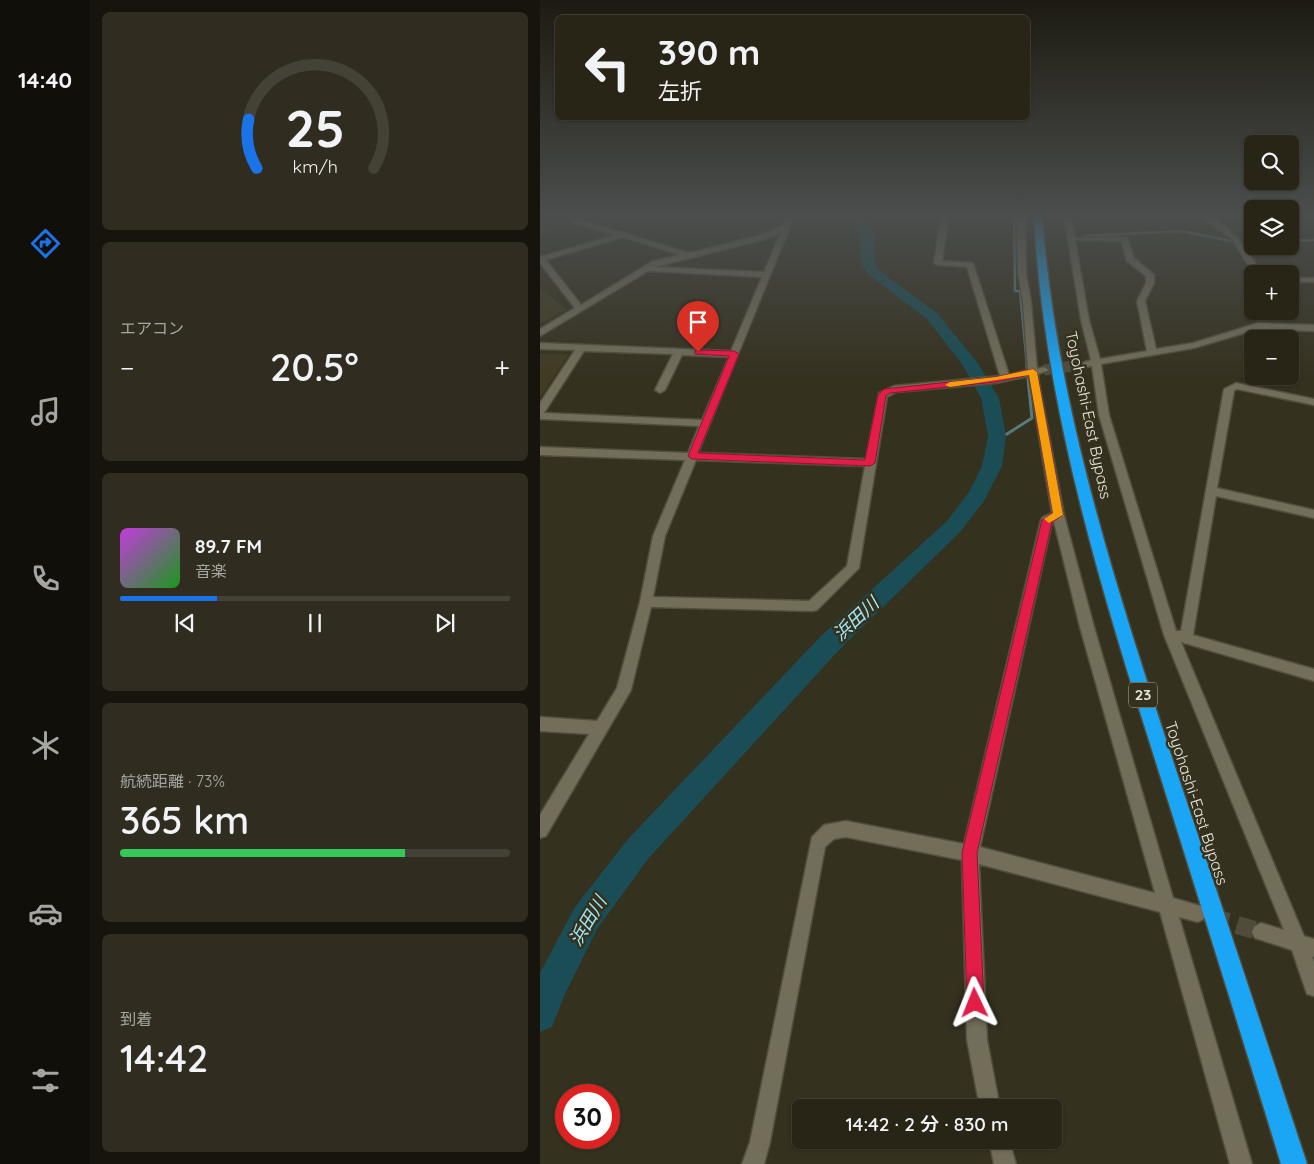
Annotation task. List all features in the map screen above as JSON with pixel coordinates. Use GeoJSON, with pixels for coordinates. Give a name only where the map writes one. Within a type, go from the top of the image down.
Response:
{"type":"FeatureCollection","features":[{"type":"Feature","properties":{"kind":"highway","name":"Toyohashi-East Bypass"},"geometry":{"type":"LineString","coordinates":[[1042,268],[1049,321],[1065,408],[1102,558],[1133,665],[1294,1164]]}},
{"type":"Feature","properties":{"kind":"street"},"geometry":{"type":"LineString","coordinates":[[547,268],[580,310]]}},
{"type":"Feature","properties":{"kind":"street"},"geometry":{"type":"LineString","coordinates":[[540,830],[624,690],[646,602],[659,536],[769,268]]}},
{"type":"Feature","properties":{"kind":"street"},"geometry":{"type":"LineString","coordinates":[[971,268],[1001,379]]}},
{"type":"Feature","properties":{"kind":"street"},"geometry":{"type":"LineString","coordinates":[[1022,268],[1058,515],[1087,627],[1240,1164]]}},
{"type":"Feature","properties":{"kind":"street"},"geometry":{"type":"LineString","coordinates":[[1079,268],[1085,320],[1096,362],[1104,415],[1178,636],[1306,945],[1314,987]]}},
{"type":"Feature","properties":{"kind":"street"},"geometry":{"type":"LineString","coordinates":[[1142,268],[1150,275],[1150,283],[1141,301],[1152,352]]}},
{"type":"Feature","properties":{"kind":"street"},"geometry":{"type":"LineString","coordinates":[[540,333],[646,269],[767,274]]}},
{"type":"Feature","properties":{"kind":"street"},"geometry":{"type":"LineString","coordinates":[[1299,280],[1314,280]]}},
{"type":"Feature","properties":{"kind":"street"},"geometry":{"type":"LineString","coordinates":[[1081,364],[1194,345],[1258,326],[1314,328]]}},
{"type":"Feature","properties":{"kind":"street"},"geometry":{"type":"LineString","coordinates":[[540,346],[734,354]]}},
{"type":"Feature","properties":{"kind":"street"},"geometry":{"type":"LineString","coordinates":[[540,411],[582,348]]}},
{"type":"Feature","properties":{"kind":"street"},"geometry":{"type":"LineString","coordinates":[[660,390],[679,352]]}},
{"type":"Feature","properties":{"kind":"street"},"geometry":{"type":"LineString","coordinates":[[646,602],[812,606],[853,568],[882,395],[894,389],[1001,379],[1038,371]]}},
{"type":"Feature","properties":{"kind":"street"},"geometry":{"type":"LineString","coordinates":[[1178,636],[1212,491],[1229,389],[1231,387],[1314,402]]}},
{"type":"Feature","properties":{"kind":"street"},"geometry":{"type":"LineString","coordinates":[[540,416],[706,423]]}},
{"type":"Feature","properties":{"kind":"street"},"geometry":{"type":"LineString","coordinates":[[540,451],[870,463]]}},
{"type":"Feature","properties":{"kind":"street"},"geometry":{"type":"LineString","coordinates":[[1212,491],[1314,514]]}},
{"type":"Feature","properties":{"kind":"street"},"geometry":{"type":"LineString","coordinates":[[988,1099],[977,1040],[970,853],[1047,520],[1058,515]]}},
{"type":"Feature","properties":{"kind":"street"},"geometry":{"type":"LineString","coordinates":[[1178,636],[1314,675]]}},
{"type":"Feature","properties":{"kind":"street"},"geometry":{"type":"LineString","coordinates":[[540,724],[601,728]]}},
{"type":"Feature","properties":{"kind":"street"},"geometry":{"type":"LineString","coordinates":[[753,1164],[760,1142],[818,843],[830,831],[846,829],[970,853],[1198,913]]}},
{"type":"Feature","properties":{"kind":"street"},"geometry":{"type":"LineString","coordinates":[[1261,932],[1306,945]]}},
{"type":"Feature","properties":{"kind":"street"},"geometry":{"type":"LineString","coordinates":[[1001,1149],[1005,1164]]}},
{"type":"Feature","properties":{"kind":"shaded area"},"geometry":{"type":"Polygon","coordinates":[[[540,288],[567,310],[540,324],[540,288]]]}},
{"type":"Feature","properties":{"kind":"shaded area"},"geometry":{"type":"Polygon","coordinates":[[[540,354],[569,354],[540,398],[540,354]]]}},
{"type":"Feature","properties":{"kind":"waterway","name":"浜田川"},"geometry":{"type":"LineString","coordinates":[[540,1015],[551,986],[586,918],[638,849],[830,643],[954,526],[977,496],[992,466],[997,436],[990,398],[969,362],[932,316],[876,275],[872,268]]}},
{"type":"Feature","properties":{"kind":"waterway"},"geometry":{"type":"LineString","coordinates":[[1015,268],[1015,291],[1020,291],[1027,365]]}},
{"type":"Feature","properties":{"kind":"waterway"},"geometry":{"type":"LineString","coordinates":[[997,436],[1007,434],[1032,418],[1028,379]]}},
{"type":"Feature","properties":{"kind":"tunnel"},"geometry":{"type":"LineString","coordinates":[[1044,370],[1081,365]]}},
{"type":"Feature","properties":{"kind":"tunnel"},"geometry":{"type":"LineString","coordinates":[[1211,917],[1261,932]]}},
{"type":"Feature","properties":{"kind":"slow traffic"},"geometry":{"type":"LineString","coordinates":[[950,385],[996,380],[1033,372],[1058,515],[1049,519]]}},
{"type":"Feature","properties":{"kind":"route"},"geometry":{"type":"LineString","coordinates":[[698,352],[734,354],[692,456],[870,463],[882,395],[887,391],[996,380],[1033,372],[1058,515],[1047,520],[970,853],[975,1003]]}}]}
